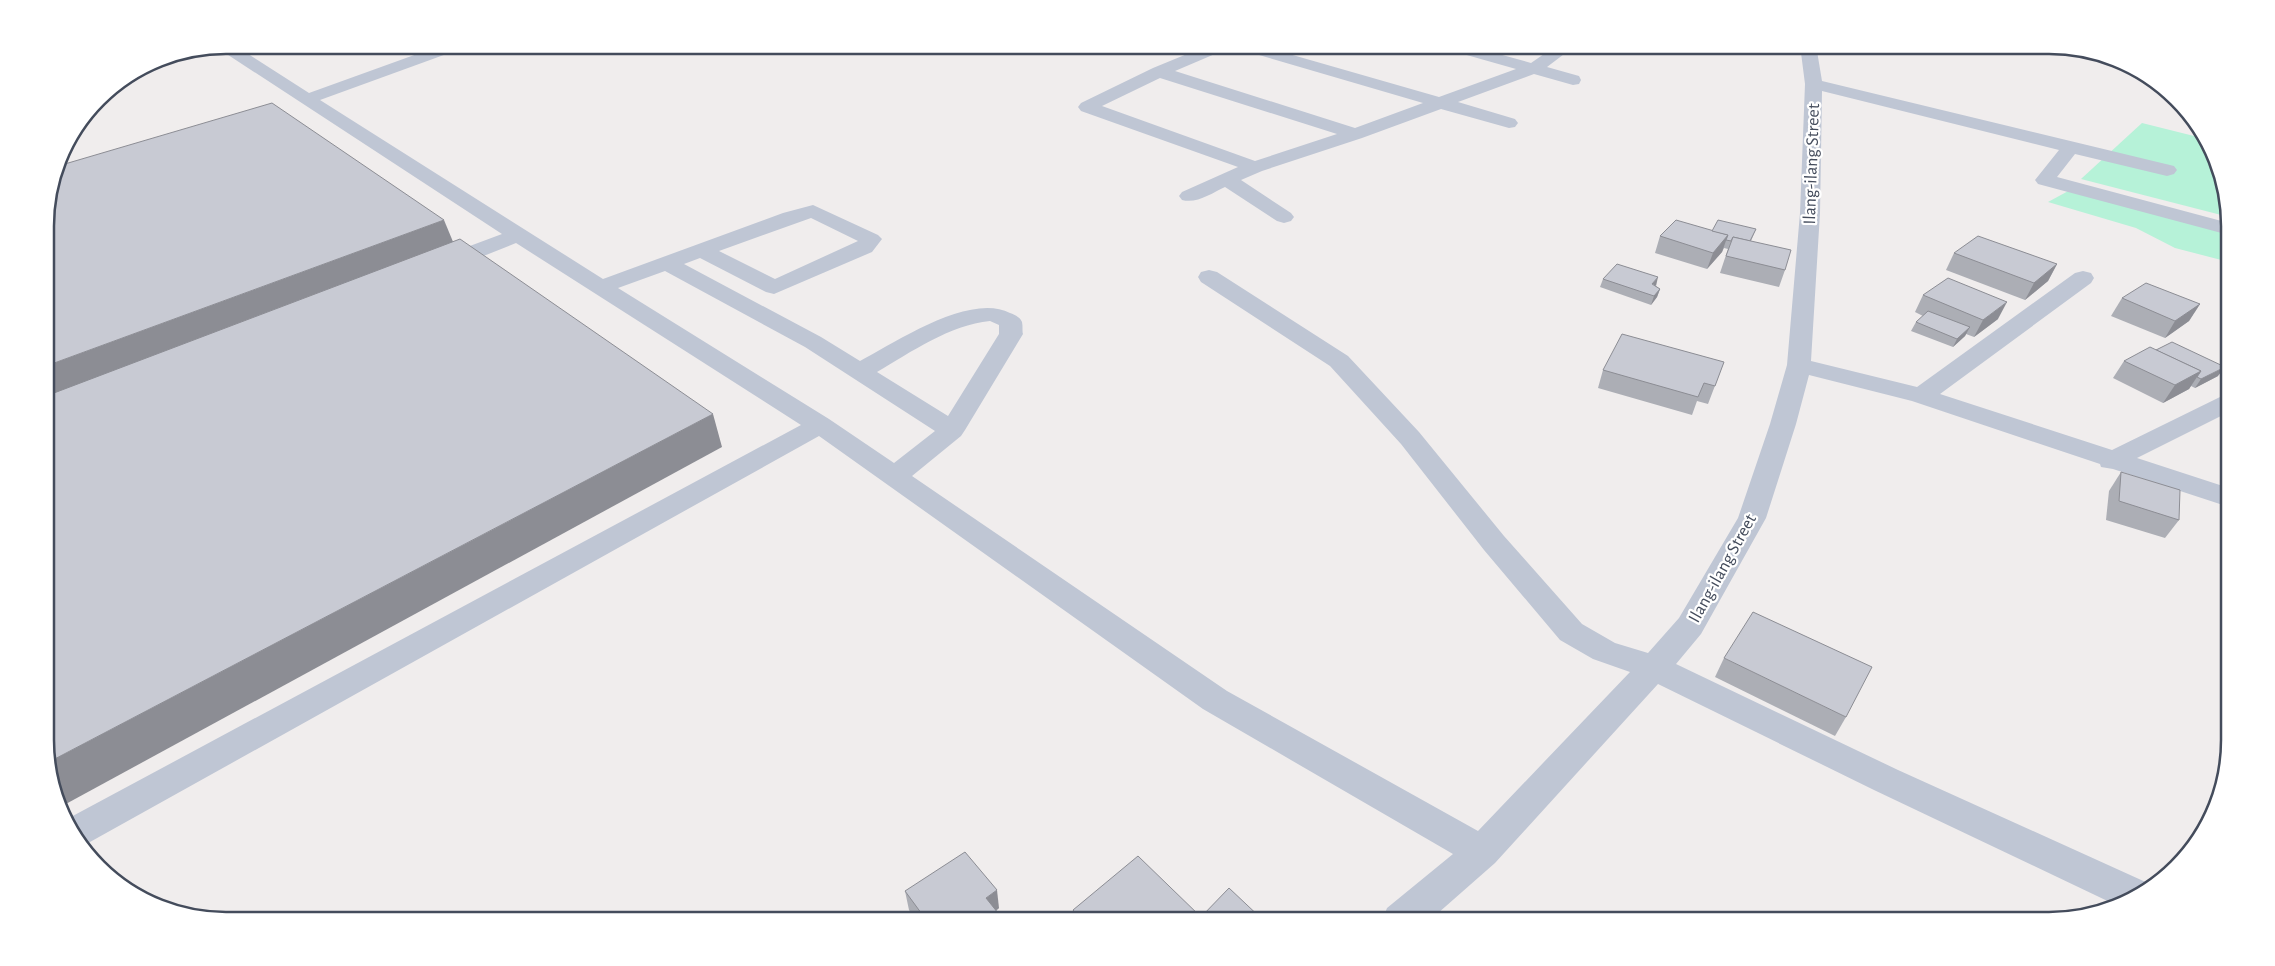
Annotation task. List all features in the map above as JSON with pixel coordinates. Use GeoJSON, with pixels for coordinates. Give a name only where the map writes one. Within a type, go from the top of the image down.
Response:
{"type":"FeatureCollection","features":[{"type":"Feature","properties":{"kind":"street"},"geometry":{"type":"LineString","coordinates":[[234,54],[312,108],[820,425],[1215,700],[1482,852]]}},
{"type":"Feature","properties":{"kind":"street"},"geometry":{"type":"LineString","coordinates":[[312,108],[436,54]]}},
{"type":"Feature","properties":{"kind":"street"},"geometry":{"type":"LineString","coordinates":[[1202,54],[1159,72],[1087,108],[1254,167]]}},
{"type":"Feature","properties":{"kind":"street"},"geometry":{"type":"LineString","coordinates":[[1272,54],[1509,123]]}},
{"type":"Feature","properties":{"kind":"street"},"geometry":{"type":"LineString","coordinates":[[1482,54],[1573,80]]}},
{"type":"Feature","properties":{"kind":"street"},"geometry":{"type":"LineString","coordinates":[[1190,196],[1254,167],[1356,134],[1535,68],[1555,54]]}},
{"type":"Feature","properties":{"kind":"street","name":"Ilang-ilang Street"},"geometry":{"type":"LineString","coordinates":[[1412,912],[1482,852],[1654,668],[1690,626],[1752,518],[1783,424],[1799,365],[1810,213],[1814,84],[1809,54]]}},
{"type":"Feature","properties":{"kind":"street"},"geometry":{"type":"LineString","coordinates":[[1159,72],[1356,134]]}},
{"type":"Feature","properties":{"kind":"street"},"geometry":{"type":"LineString","coordinates":[[1814,84],[2167,170]]}},
{"type":"Feature","properties":{"kind":"street"},"geometry":{"type":"LineString","coordinates":[[2071,147],[2045,180],[2221,227]]}},
{"type":"Feature","properties":{"kind":"street"},"geometry":{"type":"LineString","coordinates":[[1226,179],[1284,217]]}},
{"type":"Feature","properties":{"kind":"street"},"geometry":{"type":"LineString","coordinates":[[601,288],[790,217],[813,211],[871,239],[864,247],[774,288]]}},
{"type":"Feature","properties":{"kind":"street"},"geometry":{"type":"LineString","coordinates":[[425,271],[518,235]]}},
{"type":"Feature","properties":{"kind":"street"},"geometry":{"type":"LineString","coordinates":[[701,250],[774,288],[813,342]]}},
{"type":"Feature","properties":{"kind":"street"},"geometry":{"type":"LineString","coordinates":[[667,263],[813,342],[952,430]]}},
{"type":"Feature","properties":{"kind":"street"},"geometry":{"type":"LineString","coordinates":[[1209,277],[1339,361],[1410,438],[1494,543],[1571,632],[1604,651],[1654,668],[1877,776],[2128,892]]}},
{"type":"Feature","properties":{"kind":"street"},"geometry":{"type":"LineString","coordinates":[[1921,396],[2083,278]]}},
{"type":"Feature","properties":{"kind":"street"},"geometry":{"type":"LineString","coordinates":[[860,371],[940,330],[970,318],[993,314],[1010,322],[1011,334],[952,430],[894,477]]}},
{"type":"Feature","properties":{"kind":"street"},"geometry":{"type":"LineString","coordinates":[[1799,365],[1921,396],[2111,461],[2221,495]]}},
{"type":"Feature","properties":{"kind":"street"},"geometry":{"type":"LineString","coordinates":[[2111,461],[2221,406]]}},
{"type":"Feature","properties":{"kind":"street"},"geometry":{"type":"LineString","coordinates":[[80,830],[820,425]]}},
{"type":"Feature","properties":{"kind":"green space"},"geometry":{"type":"Polygon","coordinates":[[[2142,123],[2196,136],[2208,160],[2215,181],[2221,215],[2081,179],[2142,123]]]}},
{"type":"Feature","properties":{"kind":"green space"},"geometry":{"type":"Polygon","coordinates":[[[2072,189],[2221,229],[2221,260],[2175,248],[2136,228],[2048,202],[2072,189]]]}},
{"type":"Feature","properties":{"kind":"building"},"geometry":{"type":"Polygon","coordinates":[[[272,103],[444,220],[54,363],[54,214],[60,181],[66,164],[272,103]]]}},
{"type":"Feature","properties":{"kind":"building"},"geometry":{"type":"Polygon","coordinates":[[[1676,220],[1728,235],[1713,253],[1660,236],[1676,220]]]}},
{"type":"Feature","properties":{"kind":"building"},"geometry":{"type":"Polygon","coordinates":[[[1718,220],[1756,229],[1750,241],[1733,237],[1731,241],[1726,240],[1728,235],[1712,231],[1718,220]]]}},
{"type":"Feature","properties":{"kind":"building"},"geometry":{"type":"Polygon","coordinates":[[[1978,236],[2057,264],[2034,283],[1954,253],[1978,236]]]}},
{"type":"Feature","properties":{"kind":"building"},"geometry":{"type":"Polygon","coordinates":[[[1733,237],[1791,250],[1785,270],[1726,256],[1733,237]]]}},
{"type":"Feature","properties":{"kind":"building"},"geometry":{"type":"Polygon","coordinates":[[[460,239],[713,414],[55,759],[54,393],[460,239]]]}},
{"type":"Feature","properties":{"kind":"building"},"geometry":{"type":"Polygon","coordinates":[[[1617,264],[1658,277],[1652,284],[1660,289],[1654,296],[1603,279],[1617,264]]]}},
{"type":"Feature","properties":{"kind":"building"},"geometry":{"type":"Polygon","coordinates":[[[1948,278],[2007,302],[1983,320],[1923,295],[1948,278]]]}},
{"type":"Feature","properties":{"kind":"building"},"geometry":{"type":"Polygon","coordinates":[[[2146,283],[2200,304],[2175,321],[2122,298],[2146,283]]]}},
{"type":"Feature","properties":{"kind":"building"},"geometry":{"type":"Polygon","coordinates":[[[1928,311],[1970,327],[1957,339],[1916,322],[1928,311]]]}},
{"type":"Feature","properties":{"kind":"building"},"geometry":{"type":"Polygon","coordinates":[[[1622,334],[1724,362],[1715,386],[1704,383],[1698,397],[1603,370],[1622,334]]]}},
{"type":"Feature","properties":{"kind":"building"},"geometry":{"type":"Polygon","coordinates":[[[2172,342],[2221,365],[2221,369],[2201,379],[2197,377],[2201,371],[2156,350],[2172,342]]]}},
{"type":"Feature","properties":{"kind":"building"},"geometry":{"type":"Polygon","coordinates":[[[2150,347],[2201,371],[2175,385],[2124,361],[2150,347]]]}},
{"type":"Feature","properties":{"kind":"building"},"geometry":{"type":"Polygon","coordinates":[[[2121,472],[2180,490],[2179,520],[2119,501],[2121,472]]]}},
{"type":"Feature","properties":{"kind":"building"},"geometry":{"type":"Polygon","coordinates":[[[1753,612],[1872,667],[1846,717],[1724,658],[1753,612]]]}},
{"type":"Feature","properties":{"kind":"building"},"geometry":{"type":"Polygon","coordinates":[[[965,852],[997,890],[986,898],[997,912],[920,912],[905,891],[965,852]]]}},
{"type":"Feature","properties":{"kind":"building"},"geometry":{"type":"Polygon","coordinates":[[[1138,856],[1196,912],[1074,912],[1073,910],[1138,856]]]}},
{"type":"Feature","properties":{"kind":"building"},"geometry":{"type":"Polygon","coordinates":[[[1229,888],[1254,912],[1206,912],[1229,888]]]}}]}
